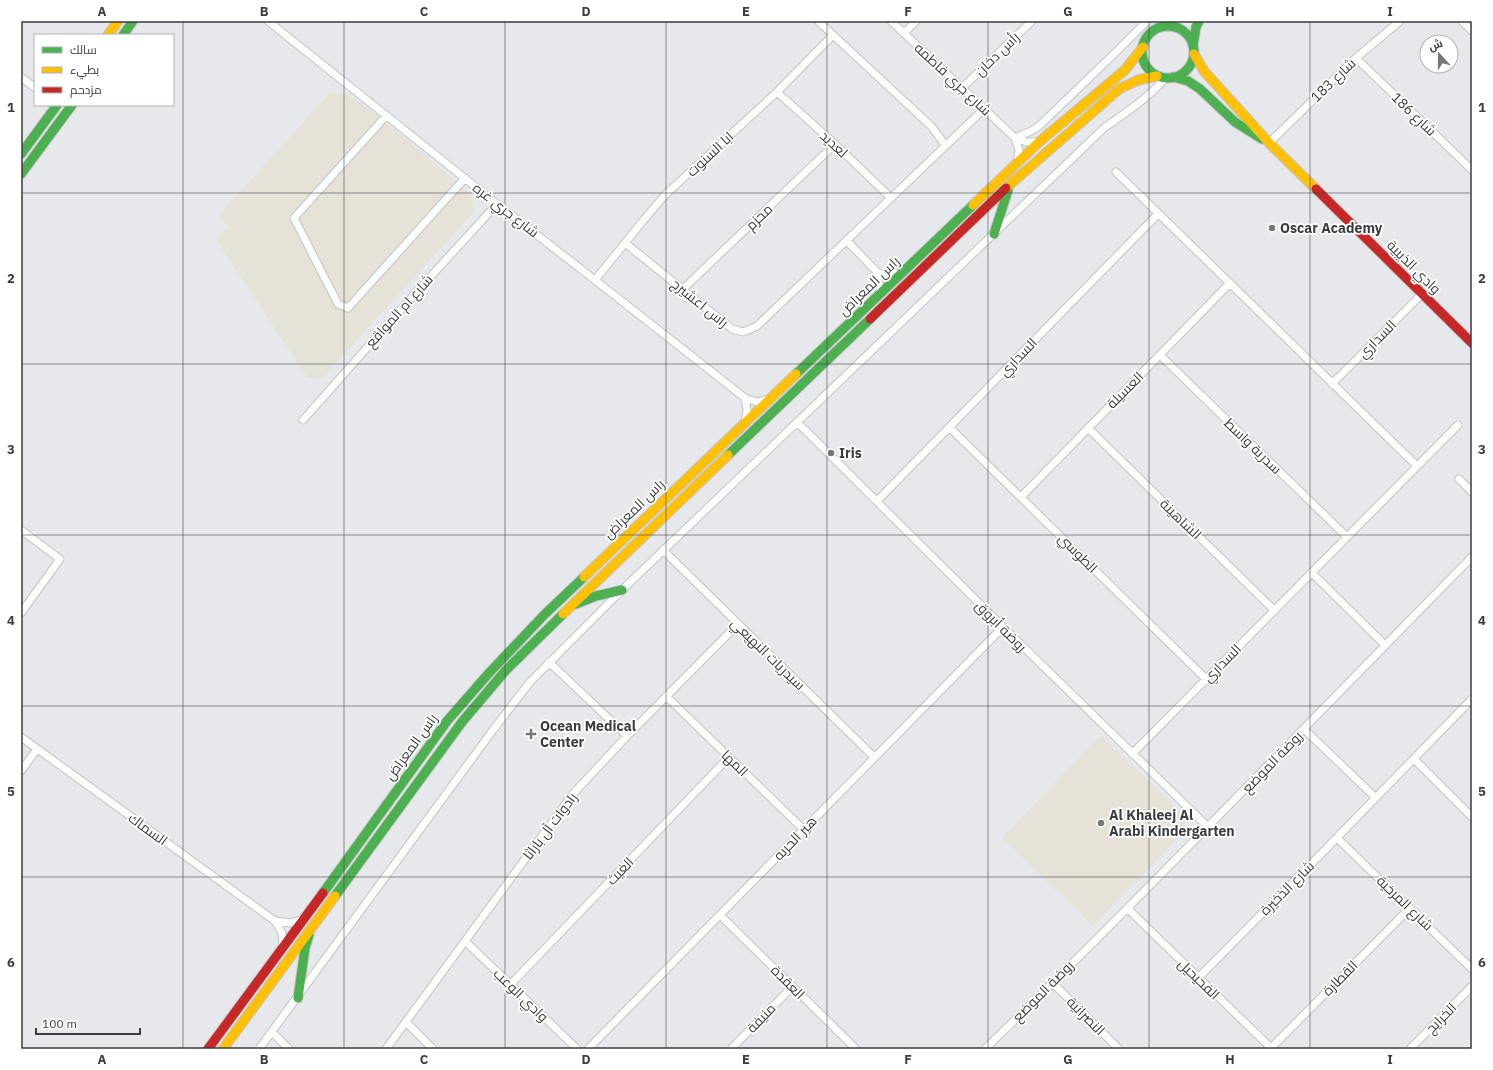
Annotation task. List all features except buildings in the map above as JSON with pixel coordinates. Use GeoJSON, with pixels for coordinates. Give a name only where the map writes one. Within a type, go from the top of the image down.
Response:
{"type":"FeatureCollection","features":[{"type":"Feature","properties":{"kind":"street"},"geometry":{"type":"LineString","coordinates":[[109,34],[118,21]]}},
{"type":"Feature","properties":{"kind":"street"},"geometry":{"type":"LineString","coordinates":[[124,34],[133,21]]}},
{"type":"Feature","properties":{"kind":"street","name":"شارع جري غره"},"geometry":{"type":"LineString","coordinates":[[268,21],[497,204],[744,398]]}},
{"type":"Feature","properties":{"kind":"street"},"geometry":{"type":"LineString","coordinates":[[818,21],[932,127],[945,145]]}},
{"type":"Feature","properties":{"kind":"street","name":"شارع جري فاطمه"},"geometry":{"type":"LineString","coordinates":[[891,21],[1015,138]]}},
{"type":"Feature","properties":{"kind":"street"},"geometry":{"type":"LineString","coordinates":[[904,33],[916,21]]}},
{"type":"Feature","properties":{"kind":"street","name":"رأس دخان"},"geometry":{"type":"LineString","coordinates":[[962,88],[1032,21]]}},
{"type":"Feature","properties":{"kind":"street"},"geometry":{"type":"LineString","coordinates":[[1015,138],[1038,126],[1147,21]]}},
{"type":"Feature","properties":{"kind":"street"},"geometry":{"type":"LineString","coordinates":[[1194,50],[1191,40],[1186,34],[1169,24],[1158,28],[1151,33],[1143,48],[1143,56],[1145,64],[1150,71],[1165,77],[1181,74],[1192,62],[1199,21]]}},
{"type":"Feature","properties":{"kind":"street","name":"شارع 183"},"geometry":{"type":"LineString","coordinates":[[1269,143],[1356,58],[1400,21]]}},
{"type":"Feature","properties":{"kind":"street"},"geometry":{"type":"LineString","coordinates":[[1462,21],[1472,31]]}},
{"type":"Feature","properties":{"kind":"street","name":"ابا السنوت"},"geometry":{"type":"LineString","coordinates":[[595,280],[665,195],[777,92],[833,35]]}},
{"type":"Feature","properties":{"kind":"street","name":"راس المعراض"},"geometry":{"type":"LineString","coordinates":[[208,1049],[305,918],[447,721],[489,673],[545,614],[769,399],[1039,142],[1125,70],[1143,48]]}},
{"type":"Feature","properties":{"kind":"street","name":"وادي الذيبية"},"geometry":{"type":"LineString","coordinates":[[1194,50],[1204,71],[1269,143],[1472,343]]}},
{"type":"Feature","properties":{"kind":"street","name":"شارع 186"},"geometry":{"type":"LineString","coordinates":[[1356,58],[1471,168]]}},
{"type":"Feature","properties":{"kind":"street"},"geometry":{"type":"LineString","coordinates":[[21,77],[34,87]]}},
{"type":"Feature","properties":{"kind":"street"},"geometry":{"type":"LineString","coordinates":[[259,1049],[298,998],[493,730],[530,682],[662,550],[1104,128],[1119,119],[1156,87],[1165,77]]}},
{"type":"Feature","properties":{"kind":"street","name":"وادي الذيبية"},"geometry":{"type":"LineString","coordinates":[[1165,77],[1188,81],[1234,122],[1269,143]]}},
{"type":"Feature","properties":{"kind":"street","name":"راس المعراض"},"geometry":{"type":"LineString","coordinates":[[223,1049],[462,722],[506,670],[1010,185],[1119,89],[1130,82],[1142,78],[1165,77]]}},
{"type":"Feature","properties":{"kind":"street","name":"لعديد"},"geometry":{"type":"LineString","coordinates":[[777,92],[835,144],[891,198]]}},
{"type":"Feature","properties":{"kind":"street"},"geometry":{"type":"LineString","coordinates":[[21,154],[56,106]]}},
{"type":"Feature","properties":{"kind":"street"},"geometry":{"type":"LineString","coordinates":[[21,174],[71,106]]}},
{"type":"Feature","properties":{"kind":"street","name":"راس اعشيرج"},"geometry":{"type":"LineString","coordinates":[[625,243],[732,329],[743,332],[757,326],[984,109]]}},
{"type":"Feature","properties":{"kind":"street"},"geometry":{"type":"LineString","coordinates":[[386,116],[294,218],[338,304],[348,308],[465,178]]}},
{"type":"Feature","properties":{"kind":"street"},"geometry":{"type":"LineString","coordinates":[[1015,138],[1026,142],[1039,142]]}},
{"type":"Feature","properties":{"kind":"street"},"geometry":{"type":"LineString","coordinates":[[1015,138],[1019,150],[1017,163]]}},
{"type":"Feature","properties":{"kind":"street","name":"محزم"},"geometry":{"type":"LineString","coordinates":[[683,289],[835,144]]}},
{"type":"Feature","properties":{"kind":"street"},"geometry":{"type":"LineString","coordinates":[[1116,172],[1416,466]]}},
{"type":"Feature","properties":{"kind":"street"},"geometry":{"type":"LineString","coordinates":[[994,234],[1010,185]]}},
{"type":"Feature","properties":{"kind":"street","name":"شارع ام المواقع"},"geometry":{"type":"LineString","coordinates":[[303,420],[497,204]]}},
{"type":"Feature","properties":{"kind":"street","name":"السداري"},"geometry":{"type":"LineString","coordinates":[[877,501],[1158,214]]}},
{"type":"Feature","properties":{"kind":"street"},"geometry":{"type":"LineString","coordinates":[[847,241],[878,273],[880,295]]}},
{"type":"Feature","properties":{"kind":"street"},"geometry":{"type":"LineString","coordinates":[[878,273],[903,273]]}},
{"type":"Feature","properties":{"kind":"street","name":"العسيلة"},"geometry":{"type":"LineString","coordinates":[[1021,497],[1230,284]]}},
{"type":"Feature","properties":{"kind":"street","name":"السداري"},"geometry":{"type":"LineString","coordinates":[[1332,384],[1422,294]]}},
{"type":"Feature","properties":{"kind":"street","name":"سدرية واسط"},"geometry":{"type":"LineString","coordinates":[[1160,355],[1347,537]]}},
{"type":"Feature","properties":{"kind":"street"},"geometry":{"type":"LineString","coordinates":[[744,398],[757,402],[769,399]]}},
{"type":"Feature","properties":{"kind":"street"},"geometry":{"type":"LineString","coordinates":[[744,398],[747,410],[745,422]]}},
{"type":"Feature","properties":{"kind":"street","name":"روضة أبروق"},"geometry":{"type":"LineString","coordinates":[[797,422],[1003,628],[1208,827]]}},
{"type":"Feature","properties":{"kind":"street","name":"السداري"},"geometry":{"type":"LineString","coordinates":[[1132,754],[1458,425]]}},
{"type":"Feature","properties":{"kind":"street","name":"الطوسي"},"geometry":{"type":"LineString","coordinates":[[950,427],[1206,679]]}},
{"type":"Feature","properties":{"kind":"street","name":"الشاهينة"},"geometry":{"type":"LineString","coordinates":[[1088,428],[1274,610]]}},
{"type":"Feature","properties":{"kind":"street"},"geometry":{"type":"LineString","coordinates":[[1459,479],[1472,492]]}},
{"type":"Feature","properties":{"kind":"street"},"geometry":{"type":"LineString","coordinates":[[21,530],[60,559],[21,614]]}},
{"type":"Feature","properties":{"kind":"street","name":"سيدريات النهيعي"},"geometry":{"type":"LineString","coordinates":[[662,550],[874,757]]}},
{"type":"Feature","properties":{"kind":"street","name":"روضة الموضع"},"geometry":{"type":"LineString","coordinates":[[984,1049],[1053,983],[1208,827],[1472,557]]}},
{"type":"Feature","properties":{"kind":"street"},"geometry":{"type":"LineString","coordinates":[[1312,573],[1385,645]]}},
{"type":"Feature","properties":{"kind":"street"},"geometry":{"type":"LineString","coordinates":[[569,608],[596,596],[622,590]]}},
{"type":"Feature","properties":{"kind":"street","name":"رادوات آل باراثا"},"geometry":{"type":"LineString","coordinates":[[386,1049],[572,796],[627,736],[738,624]]}},
{"type":"Feature","properties":{"kind":"street","name":"هير الحربه"},"geometry":{"type":"LineString","coordinates":[[588,1049],[803,829],[1003,628]]}},
{"type":"Feature","properties":{"kind":"street"},"geometry":{"type":"LineString","coordinates":[[549,662],[627,736]]}},
{"type":"Feature","properties":{"kind":"street","name":"المها"},"geometry":{"type":"LineString","coordinates":[[666,696],[803,829]]}},
{"type":"Feature","properties":{"kind":"street","name":"شارع الذخيرة"},"geometry":{"type":"LineString","coordinates":[[1198,978],[1472,699]]}},
{"type":"Feature","properties":{"kind":"street"},"geometry":{"type":"LineString","coordinates":[[1304,729],[1376,798]]}},
{"type":"Feature","properties":{"kind":"street","name":"السماك"},"geometry":{"type":"LineString","coordinates":[[21,737],[275,921]]}},
{"type":"Feature","properties":{"kind":"street"},"geometry":{"type":"LineString","coordinates":[[21,771],[37,749]]}},
{"type":"Feature","properties":{"kind":"street","name":"الغيث"},"geometry":{"type":"LineString","coordinates":[[511,984],[729,757]]}},
{"type":"Feature","properties":{"kind":"street"},"geometry":{"type":"LineString","coordinates":[[1414,759],[1472,817]]}},
{"type":"Feature","properties":{"kind":"street","name":"شارع المرخية"},"geometry":{"type":"LineString","coordinates":[[1337,838],[1472,969]]}},
{"type":"Feature","properties":{"kind":"street","name":"الفحيحيل"},"geometry":{"type":"LineString","coordinates":[[1127,908],[1271,1049]]}},
{"type":"Feature","properties":{"kind":"street","name":"القطارة"},"geometry":{"type":"LineString","coordinates":[[1271,1049],[1410,908]]}},
{"type":"Feature","properties":{"kind":"street","name":"العقدة"},"geometry":{"type":"LineString","coordinates":[[720,915],[856,1049]]}},
{"type":"Feature","properties":{"kind":"street"},"geometry":{"type":"LineString","coordinates":[[275,921],[291,923],[305,918]]}},
{"type":"Feature","properties":{"kind":"street"},"geometry":{"type":"LineString","coordinates":[[275,921],[282,933],[283,947]]}},
{"type":"Feature","properties":{"kind":"street"},"geometry":{"type":"LineString","coordinates":[[298,998],[305,948],[311,927]]}},
{"type":"Feature","properties":{"kind":"street","name":"وادي الوعب"},"geometry":{"type":"LineString","coordinates":[[465,941],[577,1049]]}},
{"type":"Feature","properties":{"kind":"street","name":"النصرانية"},"geometry":{"type":"LineString","coordinates":[[1053,983],[1119,1049]]}},
{"type":"Feature","properties":{"kind":"street","name":"الخرايج"},"geometry":{"type":"LineString","coordinates":[[1410,1049],[1472,986]]}},
{"type":"Feature","properties":{"kind":"street","name":"منيفة"},"geometry":{"type":"LineString","coordinates":[[731,1049],[792,987]]}},
{"type":"Feature","properties":{"kind":"street"},"geometry":{"type":"LineString","coordinates":[[406,1022],[433,1049]]}},
{"type":"Feature","properties":{"kind":"street"},"geometry":{"type":"LineString","coordinates":[[272,1032],[289,1049]]}},
{"type":"Feature","properties":{"kind":"shaded area"},"geometry":{"type":"Polygon","coordinates":[[[345,93],[377,115],[472,195],[474,212],[322,378],[307,377],[216,240],[228,227],[219,215],[329,94],[345,93]]]}},
{"type":"Feature","properties":{"kind":"shaded area","name":"Al Khaleej Al Arabi Kindergarten"},"geometry":{"type":"Polygon","coordinates":[[[1101,735],[1184,815],[1185,831],[1093,926],[1002,838],[1101,735]]]}},
{"type":"Feature","properties":{"kind":"traffic: fast"},"geometry":{"type":"LineString","coordinates":[[124,34],[133,21]]}},
{"type":"Feature","properties":{"kind":"traffic: fast"},"geometry":{"type":"LineString","coordinates":[[1193,46],[1196,27],[1199,21]]}},
{"type":"Feature","properties":{"kind":"traffic: fast"},"geometry":{"type":"LineString","coordinates":[[1168,26],[1178,28],[1186,34],[1192,42],[1194,52],[1192,62],[1186,70],[1178,76],[1168,78],[1158,76],[1150,70],[1144,62],[1142,52],[1144,42],[1150,34],[1158,28],[1168,26]]}},
{"type":"Feature","properties":{"kind":"traffic: fast"},"geometry":{"type":"LineString","coordinates":[[1173,77],[1188,81],[1200,89],[1235,122],[1262,139]]}},
{"type":"Feature","properties":{"kind":"traffic: fast"},"geometry":{"type":"LineString","coordinates":[[21,154],[56,106]]}},
{"type":"Feature","properties":{"kind":"traffic: fast"},"geometry":{"type":"LineString","coordinates":[[21,174],[71,106]]}},
{"type":"Feature","properties":{"kind":"traffic: fast"},"geometry":{"type":"LineString","coordinates":[[994,234],[1008,190]]}},
{"type":"Feature","properties":{"kind":"traffic: fast"},"geometry":{"type":"LineString","coordinates":[[796,374],[973,205]]}},
{"type":"Feature","properties":{"kind":"traffic: fast"},"geometry":{"type":"LineString","coordinates":[[728,455],[870,319]]}},
{"type":"Feature","properties":{"kind":"traffic: fast"},"geometry":{"type":"LineString","coordinates":[[323,893],[447,721],[489,673],[545,614],[584,577]]}},
{"type":"Feature","properties":{"kind":"traffic: fast"},"geometry":{"type":"LineString","coordinates":[[576,604],[596,596],[622,590]]}},
{"type":"Feature","properties":{"kind":"traffic: fast"},"geometry":{"type":"LineString","coordinates":[[335,896],[462,722],[506,670],[563,614]]}},
{"type":"Feature","properties":{"kind":"traffic: fast"},"geometry":{"type":"LineString","coordinates":[[298,998],[305,948],[309,935]]}},
{"type":"Feature","properties":{"kind":"traffic: slow"},"geometry":{"type":"LineString","coordinates":[[109,34],[118,21]]}},
{"type":"Feature","properties":{"kind":"traffic: slow"},"geometry":{"type":"LineString","coordinates":[[973,205],[1039,142],[1125,70],[1143,47]]}},
{"type":"Feature","properties":{"kind":"traffic: slow"},"geometry":{"type":"LineString","coordinates":[[1194,54],[1204,71],[1269,143],[1316,189]]}},
{"type":"Feature","properties":{"kind":"traffic: slow"},"geometry":{"type":"LineString","coordinates":[[1006,188],[1119,89],[1138,80],[1157,76]]}},
{"type":"Feature","properties":{"kind":"traffic: slow"},"geometry":{"type":"LineString","coordinates":[[584,577],[796,374]]}},
{"type":"Feature","properties":{"kind":"traffic: slow"},"geometry":{"type":"LineString","coordinates":[[563,614],[728,455]]}},
{"type":"Feature","properties":{"kind":"traffic: slow"},"geometry":{"type":"LineString","coordinates":[[223,1049],[335,896]]}},
{"type":"Feature","properties":{"kind":"traffic: jam"},"geometry":{"type":"LineString","coordinates":[[870,319],[1006,188]]}},
{"type":"Feature","properties":{"kind":"traffic: jam"},"geometry":{"type":"LineString","coordinates":[[1316,189],[1472,343]]}},
{"type":"Feature","properties":{"kind":"traffic: jam"},"geometry":{"type":"LineString","coordinates":[[208,1049],[323,893]]}},
{"type":"Feature","properties":{"kind":"place","name":"Oscar Academy"},"geometry":{"type":"Point","coordinates":[1272,228]}},
{"type":"Feature","properties":{"kind":"place","name":"Iris"},"geometry":{"type":"Point","coordinates":[831,453]}},
{"type":"Feature","properties":{"kind":"place","name":"Ocean Medical Center"},"geometry":{"type":"Point","coordinates":[531,734]}},
{"type":"Feature","properties":{"kind":"place","name":"Al Khaleej Al Arabi Kindergarten"},"geometry":{"type":"Point","coordinates":[1101,823]}}]}
